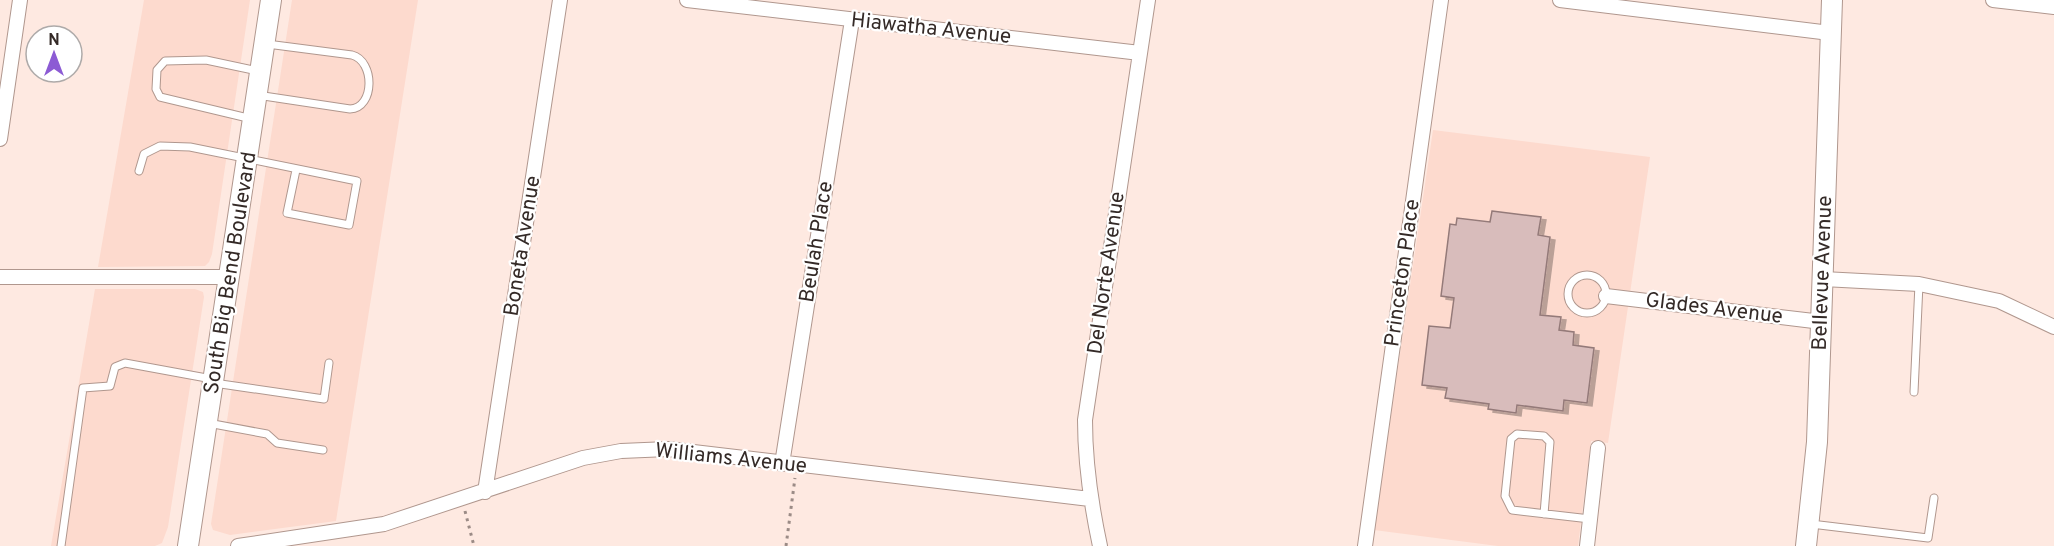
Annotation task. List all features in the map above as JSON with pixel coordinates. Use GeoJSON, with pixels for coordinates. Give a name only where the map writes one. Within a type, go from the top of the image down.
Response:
{"type":"FeatureCollection","features":[{"type":"Feature","properties":{"kind":"main road","name":"South Big Bend Boulevard"},"geometry":{"type":"LineString","coordinates":[[188,546],[231,277],[271,0]]}},
{"type":"Feature","properties":{"kind":"main road","name":"Bellevue Avenue"},"geometry":{"type":"LineString","coordinates":[[1806,546],[1817,442],[1832,0]]}},
{"type":"Feature","properties":{"kind":"street"},"geometry":{"type":"LineString","coordinates":[[0,139],[20,0]]}},
{"type":"Feature","properties":{"kind":"street","name":"Boneta Avenue"},"geometry":{"type":"LineString","coordinates":[[485,492],[560,0]]}},
{"type":"Feature","properties":{"kind":"street","name":"Hiawatha Avenue"},"geometry":{"type":"LineString","coordinates":[[687,0],[1140,53]]}},
{"type":"Feature","properties":{"kind":"street","name":"Del Norte Avenue"},"geometry":{"type":"LineString","coordinates":[[1100,546],[1090,499],[1085,455],[1085,420],[1148,0]]}},
{"type":"Feature","properties":{"kind":"street","name":"Princeton Place"},"geometry":{"type":"LineString","coordinates":[[1365,546],[1441,0]]}},
{"type":"Feature","properties":{"kind":"street"},"geometry":{"type":"LineString","coordinates":[[1560,0],[1830,33]]}},
{"type":"Feature","properties":{"kind":"street"},"geometry":{"type":"LineString","coordinates":[[1993,0],[2054,7]]}},
{"type":"Feature","properties":{"kind":"street","name":"Beulah Place"},"geometry":{"type":"LineString","coordinates":[[782,464],[852,21]]}},
{"type":"Feature","properties":{"kind":"street"},"geometry":{"type":"LineString","coordinates":[[0,277],[231,277]]}},
{"type":"Feature","properties":{"kind":"street"},"geometry":{"type":"LineString","coordinates":[[1823,279],[1919,284],[1999,301],[2054,327]]}},
{"type":"Feature","properties":{"kind":"street","name":"Glades Avenue"},"geometry":{"type":"LineString","coordinates":[[1606,296],[1822,322]]}},
{"type":"Feature","properties":{"kind":"street"},"geometry":{"type":"LineString","coordinates":[[1587,546],[1598,448]]}},
{"type":"Feature","properties":{"kind":"street","name":"Williams Avenue"},"geometry":{"type":"LineString","coordinates":[[238,546],[384,524],[583,459],[621,451],[668,449],[1090,499]]}},
{"type":"Feature","properties":{"kind":"lane"},"geometry":{"type":"LineString","coordinates":[[257,95],[357,109],[365,103],[368,88],[366,65],[356,56],[265,44]]}},
{"type":"Feature","properties":{"kind":"lane"},"geometry":{"type":"LineString","coordinates":[[254,120],[160,97],[156,89],[157,70],[165,61],[206,60],[261,71]]}},
{"type":"Feature","properties":{"kind":"lane"},"geometry":{"type":"LineString","coordinates":[[140,171],[144,154],[160,146],[190,147],[248,161],[357,181],[349,225],[287,213],[296,170]]}},
{"type":"Feature","properties":{"kind":"lane"},"geometry":{"type":"LineString","coordinates":[[1587,275],[1599,279],[1606,296],[1601,307],[1590,313],[1584,313],[1573,307],[1568,296],[1571,284],[1587,275]]}},
{"type":"Feature","properties":{"kind":"lane"},"geometry":{"type":"LineString","coordinates":[[1914,392],[1919,284]]}},
{"type":"Feature","properties":{"kind":"lane"},"geometry":{"type":"LineString","coordinates":[[61,546],[83,388],[110,386],[115,367],[125,363],[214,381],[324,399],[329,363]]}},
{"type":"Feature","properties":{"kind":"lane"},"geometry":{"type":"LineString","coordinates":[[208,423],[267,435],[277,443],[323,450]]}},
{"type":"Feature","properties":{"kind":"lane"},"geometry":{"type":"LineString","coordinates":[[1544,514],[1550,442],[1544,436],[1517,435],[1511,439],[1505,496],[1512,510],[1544,514],[1590,519]]}},
{"type":"Feature","properties":{"kind":"lane"},"geometry":{"type":"LineString","coordinates":[[1808,524],[1928,538],[1934,498]]}},
{"type":"Feature","properties":{"kind":"path"},"geometry":{"type":"LineString","coordinates":[[786,546],[796,465]]}},
{"type":"Feature","properties":{"kind":"path"},"geometry":{"type":"LineString","coordinates":[[465,497],[465,517],[474,546]]}},
{"type":"Feature","properties":{"kind":"shaded area"},"geometry":{"type":"Polygon","coordinates":[[[144,0],[250,0],[212,254],[205,266],[98,267],[144,0]]]}},
{"type":"Feature","properties":{"kind":"shaded area"},"geometry":{"type":"Polygon","coordinates":[[[292,0],[418,0],[336,521],[230,535],[213,530],[211,524],[292,0]]]}},
{"type":"Feature","properties":{"kind":"shaded area"},"geometry":{"type":"Polygon","coordinates":[[[1433,130],[1650,157],[1608,443],[1591,441],[1578,546],[1498,546],[1374,530],[1433,130]]]}},
{"type":"Feature","properties":{"kind":"shaded area"},"geometry":{"type":"Polygon","coordinates":[[[95,289],[195,289],[203,292],[168,527],[162,543],[155,546],[51,546],[95,289]]]}},
{"type":"Feature","properties":{"kind":"building"},"geometry":{"type":"Polygon","coordinates":[[[1492,211],[1541,217],[1538,235],[1550,237],[1540,315],[1561,317],[1559,330],[1574,332],[1573,345],[1594,348],[1587,403],[1564,400],[1563,411],[1517,405],[1516,413],[1488,409],[1489,404],[1445,398],[1447,388],[1422,385],[1429,326],[1450,328],[1454,298],[1441,296],[1450,224],[1456,225],[1457,218],[1490,222],[1492,211]]]}}]}
